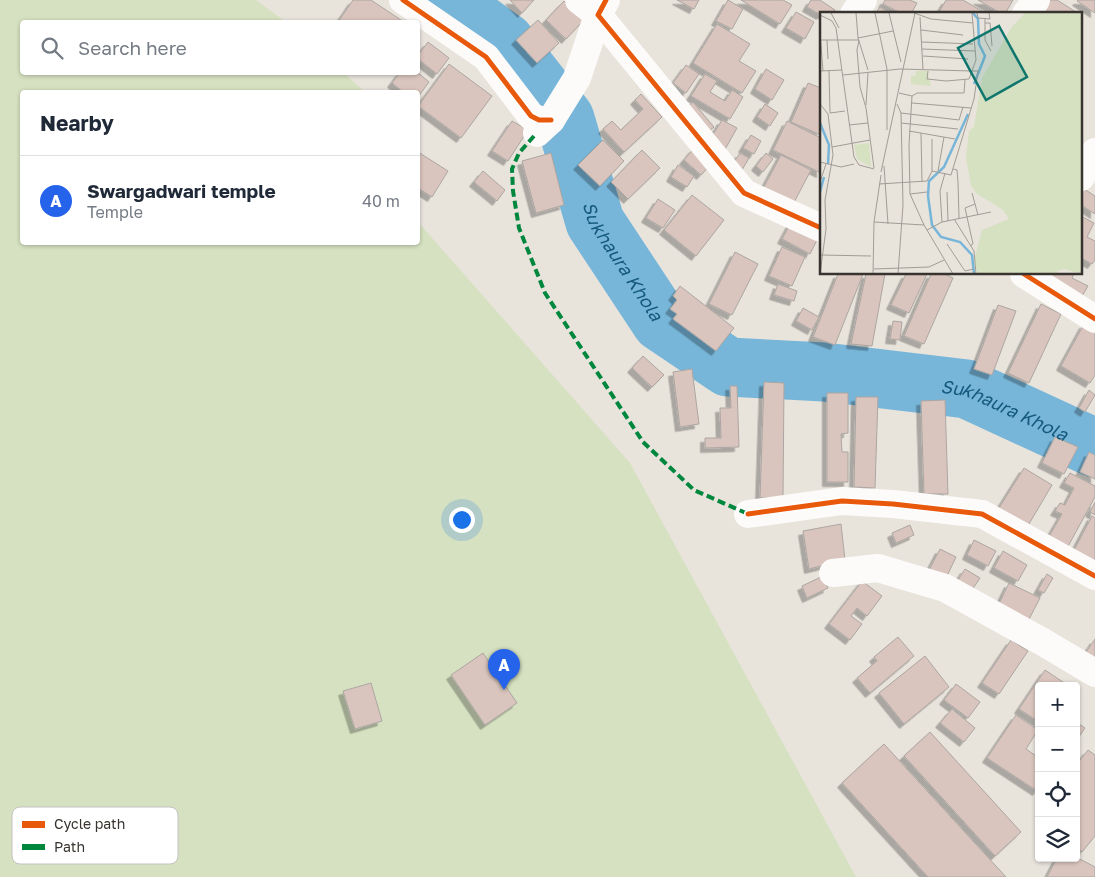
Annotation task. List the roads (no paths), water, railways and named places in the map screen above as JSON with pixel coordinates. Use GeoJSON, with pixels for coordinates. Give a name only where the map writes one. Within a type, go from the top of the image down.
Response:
{"type":"FeatureCollection","features":[{"type":"Feature","properties":{"kind":"street"},"geometry":{"type":"LineString","coordinates":[[402,0],[486,57],[531,116],[539,120],[542,128],[577,78],[594,5]]}},
{"type":"Feature","properties":{"kind":"street"},"geometry":{"type":"LineString","coordinates":[[855,12],[863,0]]}},
{"type":"Feature","properties":{"kind":"street"},"geometry":{"type":"LineString","coordinates":[[1027,12],[1036,0]]}},
{"type":"Feature","properties":{"kind":"street"},"geometry":{"type":"LineString","coordinates":[[594,5],[744,193],[820,228]]}},
{"type":"Feature","properties":{"kind":"street"},"geometry":{"type":"LineString","coordinates":[[1082,175],[1095,152]]}},
{"type":"Feature","properties":{"kind":"street"},"geometry":{"type":"LineString","coordinates":[[1028,275],[1095,319]]}},
{"type":"Feature","properties":{"kind":"street"},"geometry":{"type":"LineString","coordinates":[[748,514],[842,501],[893,504],[982,514],[1095,576]]}},
{"type":"Feature","properties":{"kind":"street"},"geometry":{"type":"LineString","coordinates":[[833,573],[878,568],[945,588],[1095,673]]}},
{"type":"Feature","properties":{"kind":"waterway","name":"Sukhaura Khola"},"geometry":{"type":"LineString","coordinates":[[447,0],[505,42],[565,119],[595,222],[661,322],[728,367],[824,372],[967,389],[1095,448]]}},
{"type":"Feature","properties":{"kind":"place","name":"Swargadwari temple"},"geometry":{"type":"Point","coordinates":[504,690]}}]}
